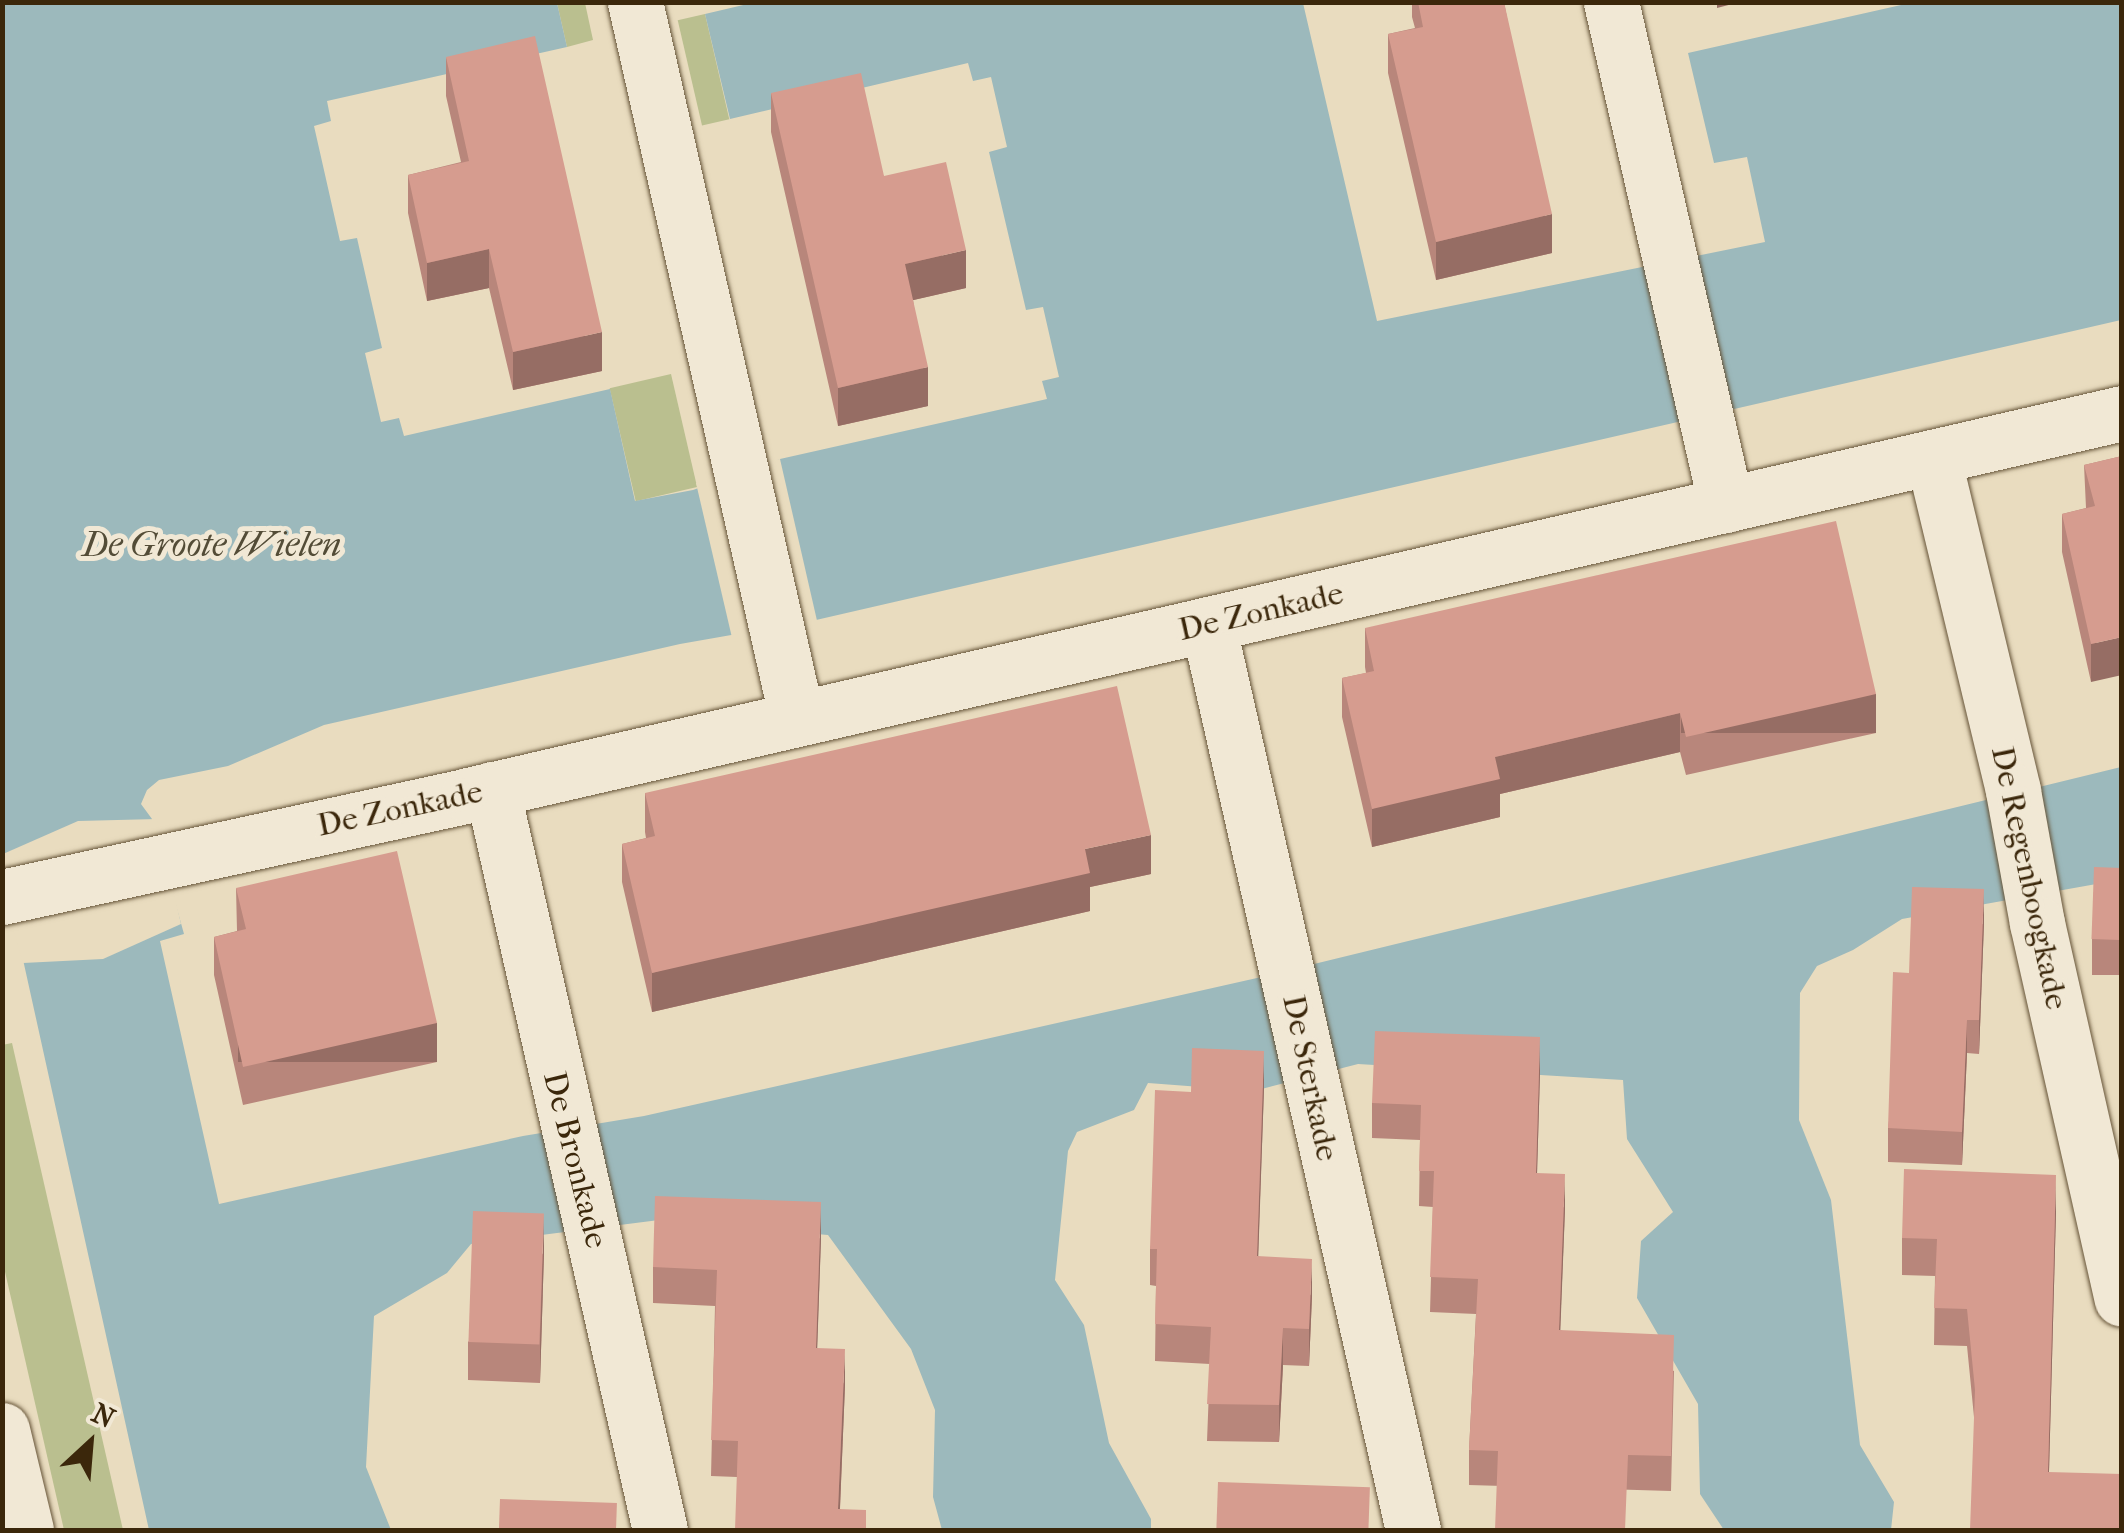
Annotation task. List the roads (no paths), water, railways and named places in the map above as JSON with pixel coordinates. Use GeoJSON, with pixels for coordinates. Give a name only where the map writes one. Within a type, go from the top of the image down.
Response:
{"type":"FeatureCollection","features":[{"type":"Feature","properties":{"kind":"street"},"geometry":{"type":"LineString","coordinates":[[634,2],[792,693]]}},
{"type":"Feature","properties":{"kind":"street"},"geometry":{"type":"LineString","coordinates":[[1612,2],[1720,480]]}},
{"type":"Feature","properties":{"kind":"street","name":"De Zonkade"},"geometry":{"type":"LineString","coordinates":[[2,897],[492,789],[792,693],[1208,624],[1720,480],[1932,457],[2122,414]]}},
{"type":"Feature","properties":{"kind":"street","name":"De Regenboogkade"},"geometry":{"type":"LineString","coordinates":[[1932,457],[2013,791],[2036,923],[2122,1300]]}},
{"type":"Feature","properties":{"kind":"street","name":"De Sterkade"},"geometry":{"type":"LineString","coordinates":[[1208,624],[1284,955],[1311,1094],[1413,1530]]}},
{"type":"Feature","properties":{"kind":"street","name":"De Bronkade"},"geometry":{"type":"LineString","coordinates":[[492,789],[660,1530]]}},
{"type":"Feature","properties":{"kind":"street"},"geometry":{"type":"LineString","coordinates":[[2,1430],[26,1530]]}},
{"type":"Feature","properties":{"kind":"water","name":"De Groote Wielen"},"geometry":{"type":"Polygon","coordinates":[[[756,2],[1303,3],[1377,321],[1765,242],[1747,157],[1714,163],[1688,53],[1910,3],[2121,3],[2121,320],[816,620],[680,644],[324,725],[228,766],[159,780],[147,790],[141,804],[152,819],[184,934],[160,941],[219,1204],[523,1136],[644,1116],[1257,978],[2121,767],[2121,885],[2102,883],[1902,919],[1853,950],[1817,966],[1800,993],[1799,1120],[1831,1200],[1860,1445],[1894,1502],[1891,1530],[1724,1530],[1700,1494],[1698,1404],[1637,1298],[1641,1241],[1673,1212],[1627,1139],[1623,1080],[1358,1064],[1254,1091],[1148,1083],[1134,1110],[1077,1132],[1068,1151],[1055,1280],[1084,1325],[1109,1443],[1151,1519],[1151,1530],[942,1530],[933,1497],[935,1410],[911,1349],[828,1235],[659,1220],[471,1244],[447,1273],[374,1316],[366,1467],[391,1530],[149,1530],[3,869],[2,3],[557,3],[567,47],[327,101],[331,121],[314,126],[340,241],[357,238],[382,348],[365,353],[381,422],[399,418],[404,436],[610,389],[635,501],[693,490],[780,459],[1047,399],[1042,381],[1059,377],[1043,307],[1026,310],[989,152],[1007,147],[991,77],[973,81],[968,63],[730,119],[705,14],[756,2]]]}}]}
